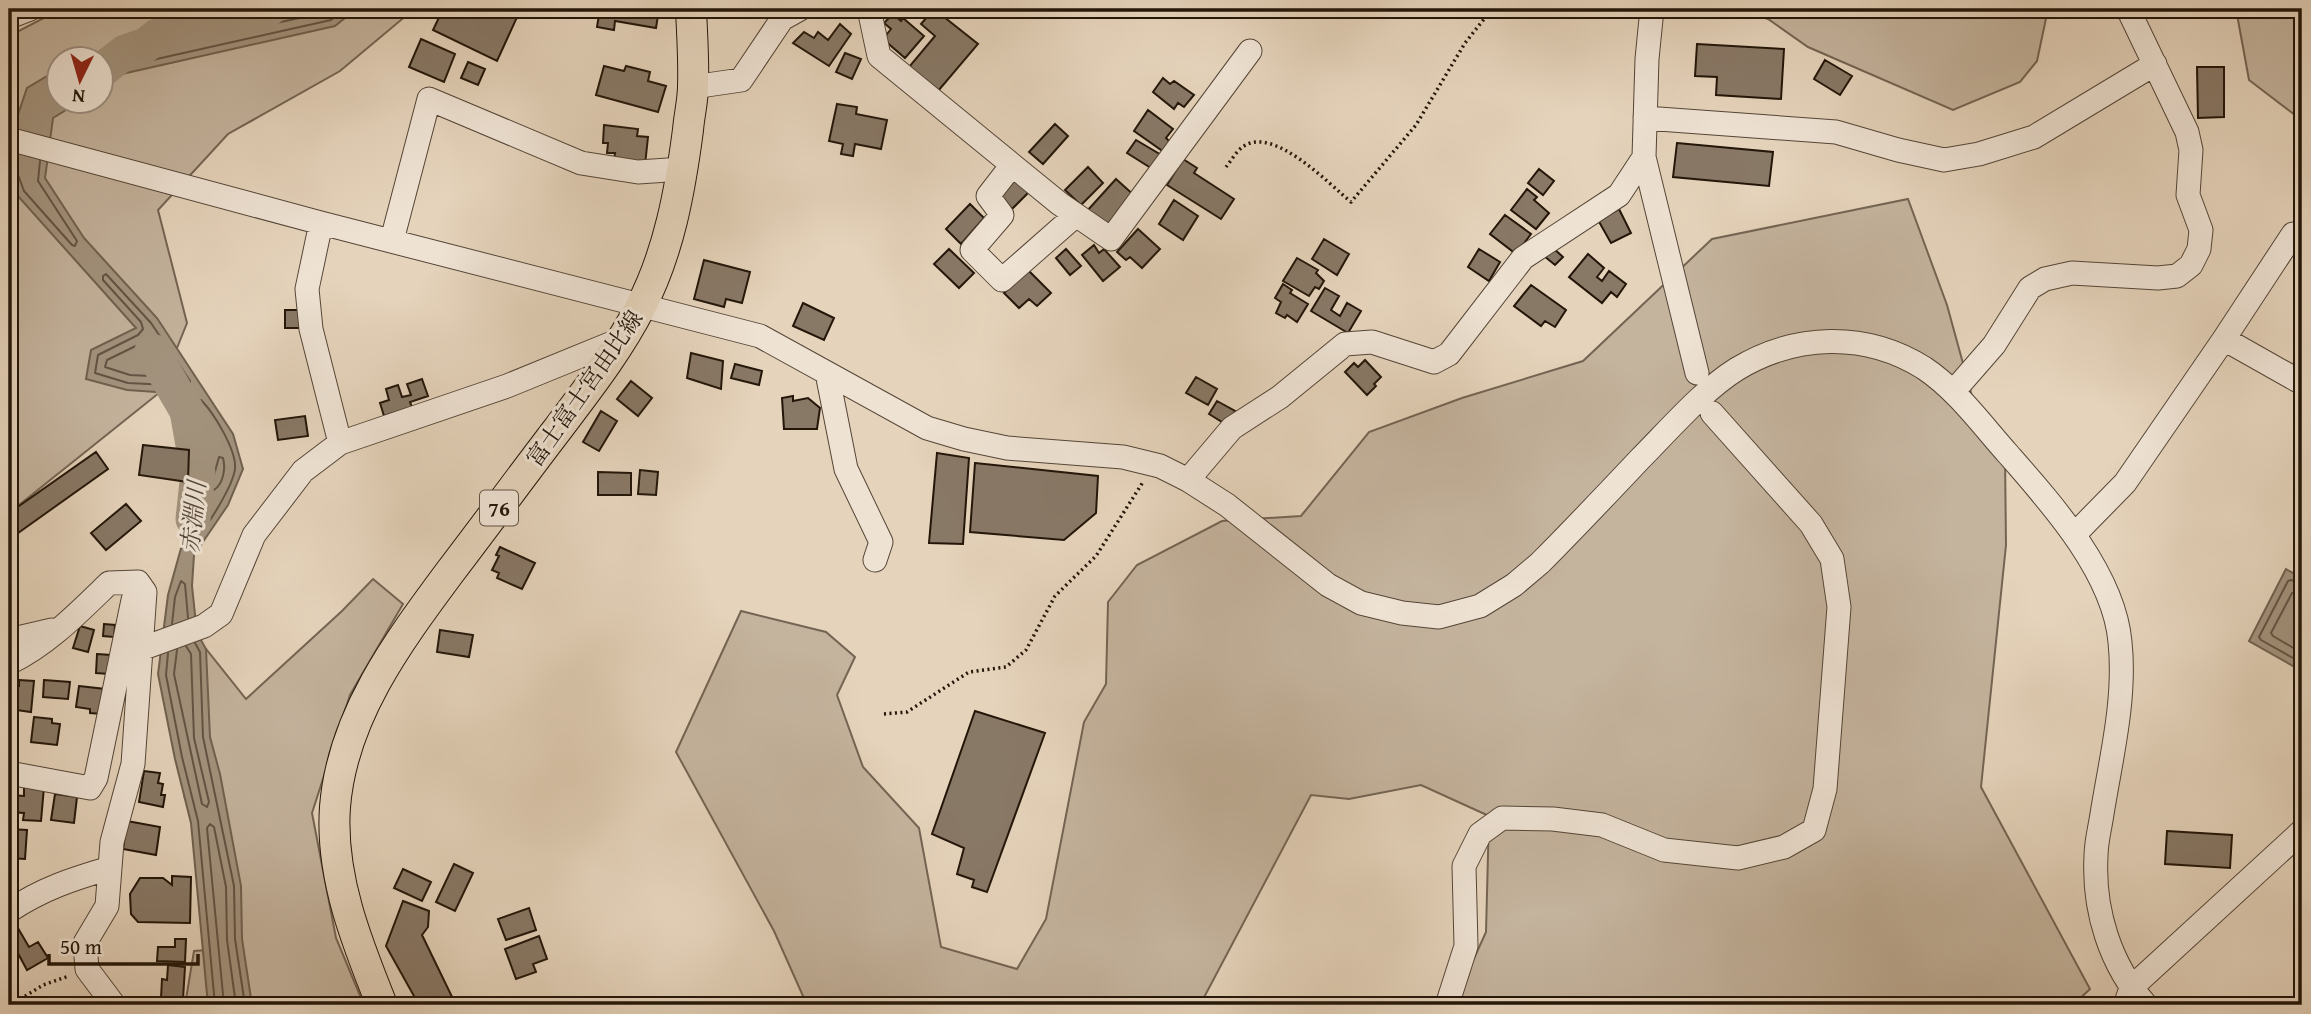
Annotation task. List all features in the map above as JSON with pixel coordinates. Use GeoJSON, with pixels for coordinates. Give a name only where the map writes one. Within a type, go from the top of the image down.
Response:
{"type":"FeatureCollection","features":[{"type":"Feature","properties":{"kind":"main road","name":"富士富士宮由比線"},"geometry":{"type":"LineString","coordinates":[[382,1005],[358,943],[343,892],[336,852],[335,808],[343,761],[356,721],[375,682],[410,626],[592,383],[642,305],[660,261],[683,169],[693,87],[691,9]]}},
{"type":"Feature","properties":{"kind":"street"},"geometry":{"type":"LineString","coordinates":[[9,17],[30,9]]}},
{"type":"Feature","properties":{"kind":"street"},"geometry":{"type":"LineString","coordinates":[[693,87],[740,80],[782,19],[800,9]]}},
{"type":"Feature","properties":{"kind":"street"},"geometry":{"type":"LineString","coordinates":[[869,9],[879,56],[1012,165],[1111,239],[1250,51]]}},
{"type":"Feature","properties":{"kind":"street"},"geometry":{"type":"LineString","coordinates":[[1652,9],[1647,59],[1644,157],[1698,373]]}},
{"type":"Feature","properties":{"kind":"street"},"geometry":{"type":"LineString","coordinates":[[1953,392],[1994,345],[2030,288],[2045,279],[2072,273],[2177,276],[2191,265],[2199,249],[2201,230],[2188,195],[2192,150],[2187,132],[2128,9]]}},
{"type":"Feature","properties":{"kind":"street"},"geometry":{"type":"LineString","coordinates":[[1645,118],[1836,132],[1944,160],[1979,154],[2034,137],[2155,64]]}},
{"type":"Feature","properties":{"kind":"street"},"geometry":{"type":"LineString","coordinates":[[392,240],[429,99],[581,163],[639,172],[683,169]]}},
{"type":"Feature","properties":{"kind":"street"},"geometry":{"type":"LineString","coordinates":[[9,139],[760,336],[927,428],[964,439],[1007,448],[1123,457],[1160,466],[1227,505],[1328,585],[1361,603],[1402,613],[1439,617],[1480,606],[1514,585],[1541,563],[1690,408],[1736,370],[1787,346],[1850,341],[1903,357],[1926,369],[1953,392],[2058,510],[2108,595],[2120,638],[2122,685],[2095,856],[2098,904],[2105,938],[2134,1000],[2302,831]]}},
{"type":"Feature","properties":{"kind":"street"},"geometry":{"type":"LineString","coordinates":[[1188,480],[1232,428],[1280,397],[1345,344],[1372,342],[1434,362],[1449,355],[1523,258],[1619,195],[1644,157]]}},
{"type":"Feature","properties":{"kind":"street"},"geometry":{"type":"LineString","coordinates":[[1012,165],[988,196],[1002,215],[972,250],[1002,280],[1076,215]]}},
{"type":"Feature","properties":{"kind":"street"},"geometry":{"type":"LineString","coordinates":[[321,223],[307,289],[311,329],[340,443]]}},
{"type":"Feature","properties":{"kind":"street"},"geometry":{"type":"LineString","coordinates":[[2074,536],[2125,483],[2293,234],[2302,238]]}},
{"type":"Feature","properties":{"kind":"street"},"geometry":{"type":"LineString","coordinates":[[147,647],[204,626],[221,614],[254,535],[303,471],[340,443],[507,386],[622,339]]}},
{"type":"Feature","properties":{"kind":"street"},"geometry":{"type":"LineString","coordinates":[[2224,339],[2302,383]]}},
{"type":"Feature","properties":{"kind":"street"},"geometry":{"type":"LineString","coordinates":[[827,373],[846,469],[881,542],[876,560]]}},
{"type":"Feature","properties":{"kind":"street"},"geometry":{"type":"LineString","coordinates":[[1447,1005],[1466,946],[1464,866],[1480,834],[1502,818],[1553,819],[1602,825],[1664,850],[1738,858],[1784,846],[1814,830],[1825,789],[1839,607],[1832,559],[1811,524],[1712,412]]}},
{"type":"Feature","properties":{"kind":"street"},"geometry":{"type":"LineString","coordinates":[[9,663],[22,657],[58,629],[109,583],[138,582]]}},
{"type":"Feature","properties":{"kind":"street"},"geometry":{"type":"LineString","coordinates":[[114,1005],[88,969],[85,943],[107,906],[112,842],[133,764],[147,647],[145,593],[138,582]]}},
{"type":"Feature","properties":{"kind":"street"},"geometry":{"type":"LineString","coordinates":[[9,773],[90,788],[96,778],[119,660],[138,582]]}},
{"type":"Feature","properties":{"kind":"street"},"geometry":{"type":"LineString","coordinates":[[9,640],[58,629]]}},
{"type":"Feature","properties":{"kind":"street"},"geometry":{"type":"LineString","coordinates":[[9,911],[33,895],[60,883],[110,868]]}},
{"type":"Feature","properties":{"kind":"path"},"geometry":{"type":"LineString","coordinates":[[1226,167],[1244,145],[1264,141],[1289,151],[1351,202],[1416,125],[1465,43],[1492,9]]}},
{"type":"Feature","properties":{"kind":"path"},"geometry":{"type":"LineString","coordinates":[[884,714],[907,712],[969,672],[1006,667],[1026,650],[1055,596],[1096,556],[1142,483],[1160,466]]}},
{"type":"Feature","properties":{"kind":"path"},"geometry":{"type":"LineString","coordinates":[[11,1005],[43,985],[88,969]]}},
{"type":"Feature","properties":{"kind":"shaded area"},"geometry":{"type":"Polygon","coordinates":[[[61,9],[409,9],[407,15],[340,71],[228,134],[158,210],[187,323],[159,393],[9,513],[9,36],[61,9]]]}},
{"type":"Feature","properties":{"kind":"shaded area"},"geometry":{"type":"Polygon","coordinates":[[[1738,9],[2048,9],[2037,61],[2020,82],[1953,110],[1808,47],[1768,19],[1738,9]]]}},
{"type":"Feature","properties":{"kind":"shaded area"},"geometry":{"type":"Polygon","coordinates":[[[2236,9],[2302,9],[2302,113],[2295,115],[2249,80],[2236,9]]]}},
{"type":"Feature","properties":{"kind":"shaded area"},"geometry":{"type":"Polygon","coordinates":[[[1908,199],[1947,305],[1978,418],[2005,456],[2006,545],[1981,787],[2090,989],[2073,1005],[1453,1005],[1486,932],[1489,816],[1421,785],[1349,799],[1311,795],[1200,1005],[807,1005],[774,931],[676,752],[741,611],[826,632],[855,657],[837,695],[863,767],[919,828],[941,947],[1017,969],[1046,919],[1084,722],[1106,684],[1108,602],[1137,565],[1222,521],[1301,516],[1369,432],[1462,398],[1583,361],[1712,239],[1908,199]]]}},
{"type":"Feature","properties":{"kind":"shaded area"},"geometry":{"type":"Polygon","coordinates":[[[373,579],[403,604],[350,695],[312,813],[336,938],[364,1005],[185,1005],[194,951],[236,948],[217,809],[185,799],[162,664],[206,649],[246,699],[373,579]]]}},
{"type":"Feature","properties":{"kind":"water"},"geometry":{"type":"Polygon","coordinates":[[[262,9],[356,9],[335,26],[122,74],[116,78],[116,48],[262,9]]]}},
{"type":"Feature","properties":{"kind":"water"},"geometry":{"type":"Polygon","coordinates":[[[46,77],[46,116],[56,116],[53,118],[45,178],[84,238],[157,318],[233,434],[243,469],[228,505],[194,555],[192,586],[197,633],[206,649],[210,737],[220,774],[241,886],[242,939],[252,1005],[208,1005],[191,823],[158,674],[168,595],[185,534],[203,447],[186,394],[127,390],[86,379],[91,350],[136,328],[17,195],[9,166],[9,141],[27,88],[46,77]]]}},
{"type":"Feature","properties":{"kind":"water"},"geometry":{"type":"Polygon","coordinates":[[[2286,569],[2302,578],[2300,670],[2249,641],[2286,569]]]}},
{"type":"Feature","properties":{"kind":"building"},"geometry":{"type":"Polygon","coordinates":[[[443,9],[506,9],[518,15],[497,61],[433,30],[443,9]]]}},
{"type":"Feature","properties":{"kind":"building"},"geometry":{"type":"Polygon","coordinates":[[[600,9],[659,9],[656,28],[615,21],[614,30],[597,27],[600,9]]]}},
{"type":"Feature","properties":{"kind":"building"},"geometry":{"type":"Polygon","coordinates":[[[934,9],[978,44],[938,91],[909,67],[935,36],[921,24],[934,9]]]}},
{"type":"Feature","properties":{"kind":"building"},"geometry":{"type":"Polygon","coordinates":[[[893,14],[901,21],[903,18],[924,36],[905,58],[883,39],[891,29],[884,23],[893,14]]]}},
{"type":"Feature","properties":{"kind":"building"},"geometry":{"type":"Polygon","coordinates":[[[840,24],[851,34],[829,66],[793,43],[804,32],[814,38],[818,32],[828,40],[840,24]]]}},
{"type":"Feature","properties":{"kind":"building"},"geometry":{"type":"Polygon","coordinates":[[[421,39],[455,54],[444,82],[409,67],[421,39]]]}},
{"type":"Feature","properties":{"kind":"building"},"geometry":{"type":"Polygon","coordinates":[[[1697,44],[1784,49],[1781,99],[1716,95],[1717,77],[1695,76],[1697,44]]]}},
{"type":"Feature","properties":{"kind":"building"},"geometry":{"type":"Polygon","coordinates":[[[845,53],[861,59],[852,79],[836,72],[845,53]]]}},
{"type":"Feature","properties":{"kind":"building"},"geometry":{"type":"Polygon","coordinates":[[[1825,60],[1852,76],[1840,95],[1814,79],[1825,60]]]}},
{"type":"Feature","properties":{"kind":"building"},"geometry":{"type":"Polygon","coordinates":[[[468,62],[485,69],[478,85],[461,78],[468,62]]]}},
{"type":"Feature","properties":{"kind":"building"},"geometry":{"type":"Polygon","coordinates":[[[604,66],[624,71],[626,66],[650,72],[648,81],[666,86],[658,112],[596,95],[604,66]]]}},
{"type":"Feature","properties":{"kind":"building"},"geometry":{"type":"Polygon","coordinates":[[[2197,67],[2224,67],[2224,117],[2198,118],[2197,67]]]}},
{"type":"Feature","properties":{"kind":"building"},"geometry":{"type":"Polygon","coordinates":[[[1163,78],[1170,84],[1174,81],[1194,95],[1184,107],[1178,103],[1174,109],[1153,92],[1163,78]]]}},
{"type":"Feature","properties":{"kind":"building"},"geometry":{"type":"Polygon","coordinates":[[[837,104],[857,107],[856,114],[887,120],[881,149],[855,144],[853,156],[841,154],[843,144],[829,141],[837,104]]]}},
{"type":"Feature","properties":{"kind":"building"},"geometry":{"type":"Polygon","coordinates":[[[1148,110],[1173,129],[1166,138],[1170,142],[1164,152],[1134,131],[1148,110]]]}},
{"type":"Feature","properties":{"kind":"building"},"geometry":{"type":"Polygon","coordinates":[[[1055,124],[1068,136],[1043,164],[1029,152],[1055,124]]]}},
{"type":"Feature","properties":{"kind":"building"},"geometry":{"type":"Polygon","coordinates":[[[604,125],[638,129],[637,136],[648,137],[645,165],[614,161],[615,153],[607,153],[608,143],[603,143],[604,125]]]}},
{"type":"Feature","properties":{"kind":"building"},"geometry":{"type":"Polygon","coordinates":[[[1136,140],[1163,156],[1154,170],[1127,153],[1136,140]]]}},
{"type":"Feature","properties":{"kind":"building"},"geometry":{"type":"Polygon","coordinates":[[[1677,143],[1773,152],[1769,186],[1673,177],[1677,143]]]}},
{"type":"Feature","properties":{"kind":"building"},"geometry":{"type":"Polygon","coordinates":[[[1183,159],[1197,168],[1194,173],[1234,199],[1221,219],[1167,185],[1183,159]]]}},
{"type":"Feature","properties":{"kind":"building"},"geometry":{"type":"Polygon","coordinates":[[[1088,167],[1103,183],[1081,205],[1065,190],[1088,167]]]}},
{"type":"Feature","properties":{"kind":"building"},"geometry":{"type":"Polygon","coordinates":[[[1539,169],[1554,181],[1543,195],[1528,183],[1539,169]]]}},
{"type":"Feature","properties":{"kind":"building"},"geometry":{"type":"Polygon","coordinates":[[[1016,179],[1029,192],[1012,209],[999,195],[1016,179]]]}},
{"type":"Feature","properties":{"kind":"building"},"geometry":{"type":"Polygon","coordinates":[[[1116,179],[1136,197],[1107,229],[1087,211],[1116,179]]]}},
{"type":"Feature","properties":{"kind":"building"},"geometry":{"type":"Polygon","coordinates":[[[1527,189],[1537,197],[1534,200],[1549,213],[1536,229],[1511,210],[1527,189]]]}},
{"type":"Feature","properties":{"kind":"building"},"geometry":{"type":"Polygon","coordinates":[[[1174,200],[1198,216],[1183,240],[1159,224],[1174,200]]]}},
{"type":"Feature","properties":{"kind":"building"},"geometry":{"type":"Polygon","coordinates":[[[970,204],[984,218],[961,244],[946,229],[970,204]]]}},
{"type":"Feature","properties":{"kind":"building"},"geometry":{"type":"Polygon","coordinates":[[[1619,209],[1631,233],[1611,243],[1598,220],[1619,209]]]}},
{"type":"Feature","properties":{"kind":"building"},"geometry":{"type":"Polygon","coordinates":[[[1505,215],[1531,234],[1516,254],[1490,234],[1505,215]]]}},
{"type":"Feature","properties":{"kind":"building"},"geometry":{"type":"Polygon","coordinates":[[[1138,229],[1160,249],[1142,268],[1130,257],[1126,260],[1117,252],[1138,229]]]}},
{"type":"Feature","properties":{"kind":"building"},"geometry":{"type":"Polygon","coordinates":[[[1324,239],[1349,254],[1337,275],[1312,259],[1324,239]]]}},
{"type":"Feature","properties":{"kind":"building"},"geometry":{"type":"Polygon","coordinates":[[[1094,245],[1099,253],[1104,249],[1120,267],[1103,281],[1082,255],[1094,245]]]}},
{"type":"Feature","properties":{"kind":"building"},"geometry":{"type":"Polygon","coordinates":[[[1552,247],[1563,257],[1555,265],[1544,256],[1552,247]]]}},
{"type":"Feature","properties":{"kind":"building"},"geometry":{"type":"Polygon","coordinates":[[[949,249],[974,273],[959,288],[934,264],[949,249]]]}},
{"type":"Feature","properties":{"kind":"building"},"geometry":{"type":"Polygon","coordinates":[[[1066,249],[1081,266],[1070,275],[1056,258],[1066,249]]]}},
{"type":"Feature","properties":{"kind":"building"},"geometry":{"type":"Polygon","coordinates":[[[1479,249],[1500,262],[1489,281],[1468,267],[1479,249]]]}},
{"type":"Feature","properties":{"kind":"building"},"geometry":{"type":"Polygon","coordinates":[[[1588,254],[1604,268],[1597,277],[1602,281],[1609,271],[1626,284],[1617,297],[1611,292],[1602,303],[1569,277],[1588,254]]]}},
{"type":"Feature","properties":{"kind":"building"},"geometry":{"type":"Polygon","coordinates":[[[1297,258],[1318,270],[1316,273],[1324,281],[1319,289],[1315,287],[1309,296],[1283,281],[1297,258]]]}},
{"type":"Feature","properties":{"kind":"building"},"geometry":{"type":"Polygon","coordinates":[[[704,260],[750,272],[742,303],[726,299],[724,307],[694,299],[704,260]]]}},
{"type":"Feature","properties":{"kind":"building"},"geometry":{"type":"Polygon","coordinates":[[[1028,270],[1051,293],[1037,306],[1029,299],[1019,308],[1004,293],[1028,270]]]}},
{"type":"Feature","properties":{"kind":"building"},"geometry":{"type":"Polygon","coordinates":[[[1283,284],[1292,290],[1290,293],[1308,304],[1297,322],[1287,315],[1285,318],[1276,313],[1281,302],[1275,298],[1283,284]]]}},
{"type":"Feature","properties":{"kind":"building"},"geometry":{"type":"Polygon","coordinates":[[[1531,285],[1566,310],[1555,327],[1545,321],[1541,326],[1514,306],[1531,285]]]}},
{"type":"Feature","properties":{"kind":"building"},"geometry":{"type":"Polygon","coordinates":[[[1325,288],[1339,296],[1331,310],[1340,316],[1347,303],[1361,311],[1348,333],[1311,311],[1325,288]]]}},
{"type":"Feature","properties":{"kind":"building"},"geometry":{"type":"Polygon","coordinates":[[[803,303],[834,318],[824,340],[793,326],[803,303]]]}},
{"type":"Feature","properties":{"kind":"building"},"geometry":{"type":"Polygon","coordinates":[[[285,310],[306,310],[306,328],[285,328],[285,310]]]}},
{"type":"Feature","properties":{"kind":"building"},"geometry":{"type":"Polygon","coordinates":[[[691,353],[723,361],[721,389],[687,378],[691,353]]]}},
{"type":"Feature","properties":{"kind":"building"},"geometry":{"type":"Polygon","coordinates":[[[1365,360],[1381,377],[1367,395],[1345,372],[1354,363],[1358,367],[1365,360]]]}},
{"type":"Feature","properties":{"kind":"building"},"geometry":{"type":"Polygon","coordinates":[[[735,364],[762,371],[759,385],[731,378],[735,364]]]}},
{"type":"Feature","properties":{"kind":"building"},"geometry":{"type":"Polygon","coordinates":[[[1196,377],[1217,389],[1208,405],[1186,393],[1196,377]]]}},
{"type":"Feature","properties":{"kind":"building"},"geometry":{"type":"Polygon","coordinates":[[[422,379],[428,396],[410,402],[412,407],[384,416],[380,403],[389,400],[386,389],[398,385],[402,397],[411,395],[407,384],[422,379]]]}},
{"type":"Feature","properties":{"kind":"building"},"geometry":{"type":"Polygon","coordinates":[[[631,381],[652,398],[638,416],[617,399],[631,381]]]}},
{"type":"Feature","properties":{"kind":"building"},"geometry":{"type":"Polygon","coordinates":[[[793,396],[793,401],[808,398],[820,408],[817,429],[784,429],[782,398],[793,396]]]}},
{"type":"Feature","properties":{"kind":"building"},"geometry":{"type":"Polygon","coordinates":[[[1217,401],[1235,411],[1227,425],[1209,414],[1217,401]]]}},
{"type":"Feature","properties":{"kind":"building"},"geometry":{"type":"Polygon","coordinates":[[[601,411],[617,421],[599,451],[583,442],[601,411]]]}},
{"type":"Feature","properties":{"kind":"building"},"geometry":{"type":"Polygon","coordinates":[[[305,416],[308,436],[278,440],[275,420],[305,416]]]}},
{"type":"Feature","properties":{"kind":"building"},"geometry":{"type":"Polygon","coordinates":[[[143,445],[189,450],[188,482],[139,475],[143,445]]]}},
{"type":"Feature","properties":{"kind":"building"},"geometry":{"type":"Polygon","coordinates":[[[96,452],[108,469],[18,533],[9,520],[9,513],[96,452]]]}},
{"type":"Feature","properties":{"kind":"building"},"geometry":{"type":"Polygon","coordinates":[[[937,453],[969,458],[963,544],[929,543],[937,453]]]}},
{"type":"Feature","properties":{"kind":"building"},"geometry":{"type":"Polygon","coordinates":[[[975,463],[1098,476],[1096,513],[1064,540],[970,532],[975,463]]]}},
{"type":"Feature","properties":{"kind":"building"},"geometry":{"type":"Polygon","coordinates":[[[640,470],[658,472],[656,495],[638,494],[640,470]]]}},
{"type":"Feature","properties":{"kind":"building"},"geometry":{"type":"Polygon","coordinates":[[[598,472],[631,473],[631,495],[598,495],[598,472]]]}},
{"type":"Feature","properties":{"kind":"building"},"geometry":{"type":"Polygon","coordinates":[[[126,504],[141,521],[106,550],[91,533],[126,504]]]}},
{"type":"Feature","properties":{"kind":"building"},"geometry":{"type":"Polygon","coordinates":[[[500,547],[535,563],[522,589],[497,578],[499,573],[492,570],[500,547]]]}},
{"type":"Feature","properties":{"kind":"building"},"geometry":{"type":"Polygon","coordinates":[[[104,624],[115,625],[114,637],[103,636],[104,624]]]}},
{"type":"Feature","properties":{"kind":"building"},"geometry":{"type":"Polygon","coordinates":[[[80,626],[94,630],[88,652],[73,648],[80,626]]]}},
{"type":"Feature","properties":{"kind":"building"},"geometry":{"type":"Polygon","coordinates":[[[440,630],[473,635],[469,657],[437,652],[440,630]]]}},
{"type":"Feature","properties":{"kind":"building"},"geometry":{"type":"Polygon","coordinates":[[[97,654],[111,655],[109,674],[96,673],[97,654]]]}},
{"type":"Feature","properties":{"kind":"building"},"geometry":{"type":"Polygon","coordinates":[[[19,680],[34,681],[31,712],[9,709],[9,685],[19,686],[19,680]]]}},
{"type":"Feature","properties":{"kind":"building"},"geometry":{"type":"Polygon","coordinates":[[[44,680],[70,682],[68,699],[43,697],[44,680]]]}},
{"type":"Feature","properties":{"kind":"building"},"geometry":{"type":"Polygon","coordinates":[[[79,686],[105,689],[102,714],[90,713],[90,709],[76,707],[79,686]]]}},
{"type":"Feature","properties":{"kind":"building"},"geometry":{"type":"Polygon","coordinates":[[[975,711],[1045,733],[987,892],[972,887],[974,880],[957,874],[964,848],[932,834],[975,711]]]}},
{"type":"Feature","properties":{"kind":"building"},"geometry":{"type":"Polygon","coordinates":[[[34,717],[52,719],[52,723],[60,724],[57,745],[31,742],[34,717]]]}},
{"type":"Feature","properties":{"kind":"building"},"geometry":{"type":"Polygon","coordinates":[[[144,771],[160,773],[158,783],[163,784],[161,795],[165,795],[163,807],[139,802],[144,771]]]}},
{"type":"Feature","properties":{"kind":"building"},"geometry":{"type":"Polygon","coordinates":[[[24,785],[44,787],[41,821],[23,820],[24,813],[9,812],[11,795],[24,796],[24,785]]]}},
{"type":"Feature","properties":{"kind":"building"},"geometry":{"type":"Polygon","coordinates":[[[55,794],[77,797],[74,823],[51,820],[55,794]]]}},
{"type":"Feature","properties":{"kind":"building"},"geometry":{"type":"Polygon","coordinates":[[[127,821],[160,827],[156,855],[123,849],[127,821]]]}},
{"type":"Feature","properties":{"kind":"building"},"geometry":{"type":"Polygon","coordinates":[[[9,829],[27,830],[25,859],[9,858],[9,829]]]}},
{"type":"Feature","properties":{"kind":"building"},"geometry":{"type":"Polygon","coordinates":[[[2167,831],[2232,835],[2230,868],[2165,864],[2167,831]]]}},
{"type":"Feature","properties":{"kind":"building"},"geometry":{"type":"Polygon","coordinates":[[[454,864],[473,873],[455,911],[436,902],[454,864]]]}},
{"type":"Feature","properties":{"kind":"building"},"geometry":{"type":"Polygon","coordinates":[[[403,869],[431,882],[422,901],[394,888],[403,869]]]}},
{"type":"Feature","properties":{"kind":"building"},"geometry":{"type":"Polygon","coordinates":[[[172,876],[191,877],[190,923],[138,922],[131,914],[130,894],[140,878],[163,878],[172,885],[172,876]]]}},
{"type":"Feature","properties":{"kind":"building"},"geometry":{"type":"Polygon","coordinates":[[[403,901],[429,911],[428,927],[422,935],[456,1005],[419,1005],[386,946],[403,901]]]}},
{"type":"Feature","properties":{"kind":"building"},"geometry":{"type":"Polygon","coordinates":[[[529,908],[536,930],[506,940],[498,919],[529,908]]]}},
{"type":"Feature","properties":{"kind":"building"},"geometry":{"type":"Polygon","coordinates":[[[15,923],[29,947],[38,942],[48,958],[27,970],[14,946],[9,949],[9,926],[15,923]]]}},
{"type":"Feature","properties":{"kind":"building"},"geometry":{"type":"Polygon","coordinates":[[[539,936],[547,959],[533,964],[536,972],[516,979],[505,949],[539,936]]]}},
{"type":"Feature","properties":{"kind":"building"},"geometry":{"type":"Polygon","coordinates":[[[175,939],[186,939],[185,962],[157,961],[158,947],[175,947],[175,939]]]}},
{"type":"Feature","properties":{"kind":"building"},"geometry":{"type":"Polygon","coordinates":[[[168,965],[185,967],[183,999],[161,998],[162,979],[167,980],[168,965]]]}},
{"type":"Feature","properties":{"kind":"waterway","name":"赤淵川"},"geometry":{"type":"LineString","coordinates":[[116,59],[125,52],[146,45],[157,36],[269,9]]}},
{"type":"Feature","properties":{"kind":"waterway","name":"赤淵川"},"geometry":{"type":"LineString","coordinates":[[152,351],[187,411],[198,473],[193,519]]}}]}
